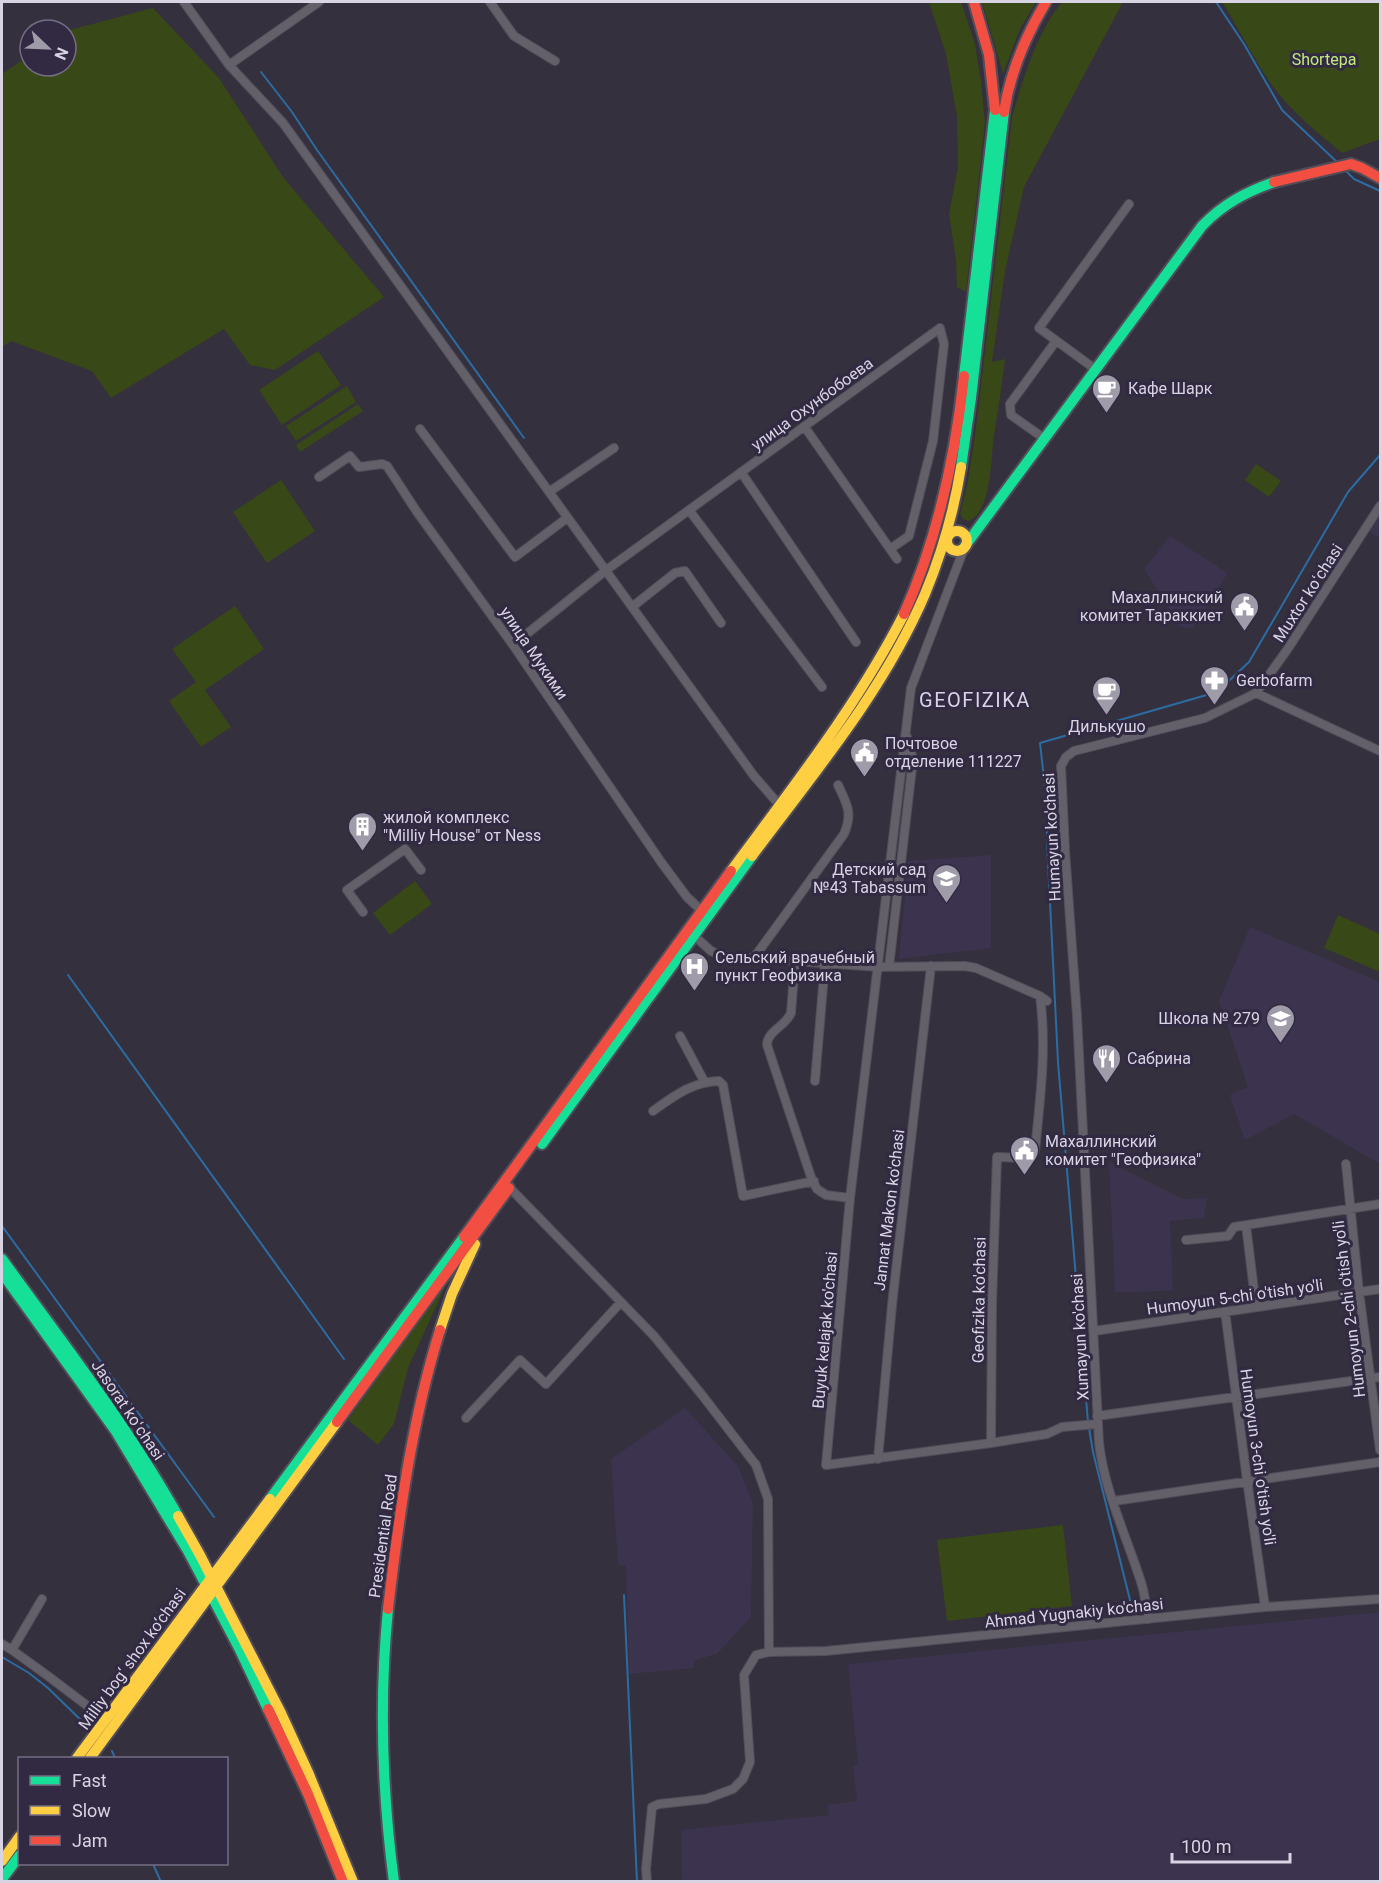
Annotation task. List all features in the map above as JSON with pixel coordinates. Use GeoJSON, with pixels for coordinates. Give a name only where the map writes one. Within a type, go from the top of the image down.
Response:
{"type":"FeatureCollection","features":[{"type":"Feature","properties":{"kind":"main road"},"geometry":{"type":"LineString","coordinates":[[974,2],[990,58],[999,111]]}},
{"type":"Feature","properties":{"kind":"main road"},"geometry":{"type":"LineString","coordinates":[[211,1585],[784,806],[853,720],[894,656],[919,605],[945,519],[999,111],[1014,67],[1032,26],[1046,2]]}},
{"type":"Feature","properties":{"kind":"main road"},"geometry":{"type":"LineString","coordinates":[[945,519],[952,525],[951,539],[960,550],[1206,222],[1219,209],[1239,196],[1278,181],[1344,165],[1358,166],[1380,178]]}},
{"type":"Feature","properties":{"kind":"main road"},"geometry":{"type":"LineString","coordinates":[[936,551],[951,539],[980,526]]}},
{"type":"Feature","properties":{"kind":"main road"},"geometry":{"type":"LineString","coordinates":[[211,1585],[494,1210],[507,1185]]}},
{"type":"Feature","properties":{"kind":"main road","name":"Presidential Road"},"geometry":{"type":"LineString","coordinates":[[394,1881],[387,1824],[382,1720],[385,1653],[398,1530],[425,1377],[436,1334],[462,1270],[494,1210]]}},
{"type":"Feature","properties":{"kind":"main road","name":"Jasorat koʻchasi"},"geometry":{"type":"LineString","coordinates":[[2,1259],[146,1461],[211,1585]]}},
{"type":"Feature","properties":{"kind":"main road","name":"Jasorat koʻchasi"},"geometry":{"type":"LineString","coordinates":[[2,1273],[115,1430],[211,1585]]}},
{"type":"Feature","properties":{"kind":"main road"},"geometry":{"type":"LineString","coordinates":[[211,1585],[308,1794],[343,1881]]}},
{"type":"Feature","properties":{"kind":"main road"},"geometry":{"type":"LineString","coordinates":[[211,1585],[281,1713],[304,1762],[353,1881]]}},
{"type":"Feature","properties":{"kind":"main road","name":"Milliy bog‘ shox ko‘chasi"},"geometry":{"type":"LineString","coordinates":[[78,1757],[211,1585]]}},
{"type":"Feature","properties":{"kind":"main road","name":"Milliy bog‘ shox ko‘chasi"},"geometry":{"type":"LineString","coordinates":[[91,1757],[211,1585]]}},
{"type":"Feature","properties":{"kind":"main road"},"geometry":{"type":"LineString","coordinates":[[2,1861],[18,1839]]}},
{"type":"Feature","properties":{"kind":"main road"},"geometry":{"type":"LineString","coordinates":[[2,1879],[18,1858]]}},
{"type":"Feature","properties":{"kind":"street"},"geometry":{"type":"LineString","coordinates":[[184,2],[229,65],[283,123],[754,776],[775,800],[784,806]]}},
{"type":"Feature","properties":{"kind":"street"},"geometry":{"type":"LineString","coordinates":[[229,65],[319,2]]}},
{"type":"Feature","properties":{"kind":"street"},"geometry":{"type":"LineString","coordinates":[[490,2],[514,36],[555,61]]}},
{"type":"Feature","properties":{"kind":"street"},"geometry":{"type":"LineString","coordinates":[[1095,369],[1039,328],[1129,204]]}},
{"type":"Feature","properties":{"kind":"street","name":"улица Охунбобоева"},"geometry":{"type":"LineString","coordinates":[[513,645],[605,571],[940,328],[944,344],[933,441],[909,536],[890,549]]}},
{"type":"Feature","properties":{"kind":"street"},"geometry":{"type":"LineString","coordinates":[[1045,439],[1011,415],[1010,404],[1056,341]]}},
{"type":"Feature","properties":{"kind":"street"},"geometry":{"type":"LineString","coordinates":[[804,426],[897,559]]}},
{"type":"Feature","properties":{"kind":"street"},"geometry":{"type":"LineString","coordinates":[[420,429],[515,557],[567,518]]}},
{"type":"Feature","properties":{"kind":"street"},"geometry":{"type":"LineString","coordinates":[[549,492],[614,448]]}},
{"type":"Feature","properties":{"kind":"street","name":"улица Мукими"},"geometry":{"type":"LineString","coordinates":[[319,477],[350,456],[359,467],[382,464],[387,466],[661,862],[687,897],[705,915]]}},
{"type":"Feature","properties":{"kind":"street"},"geometry":{"type":"LineString","coordinates":[[741,472],[856,642]]}},
{"type":"Feature","properties":{"kind":"street","name":"Muxtor koʻchasi"},"geometry":{"type":"LineString","coordinates":[[1256,693],[1287,650],[1380,506]]}},
{"type":"Feature","properties":{"kind":"street"},"geometry":{"type":"LineString","coordinates":[[689,510],[822,687]]}},
{"type":"Feature","properties":{"kind":"street"},"geometry":{"type":"LineString","coordinates":[[951,539],[958,557],[957,566]]}},
{"type":"Feature","properties":{"kind":"street","name":"Buyuk kelajak ko'chasi"},"geometry":{"type":"LineString","coordinates":[[878,1459],[826,1465],[850,1198],[911,688],[965,546]]}},
{"type":"Feature","properties":{"kind":"street"},"geometry":{"type":"LineString","coordinates":[[632,607],[675,573],[685,571],[721,623]]}},
{"type":"Feature","properties":{"kind":"street"},"geometry":{"type":"LineString","coordinates":[[1256,693],[1380,751]]}},
{"type":"Feature","properties":{"kind":"street","name":"Humayun ko'chasi"},"geometry":{"type":"LineString","coordinates":[[1078,1047],[1060,770],[1064,759],[1074,752],[1205,718],[1256,693]]}},
{"type":"Feature","properties":{"kind":"street"},"geometry":{"type":"LineString","coordinates":[[889,967],[913,759],[906,730]]}},
{"type":"Feature","properties":{"kind":"street"},"geometry":{"type":"LineString","coordinates":[[753,959],[844,834],[848,825],[849,810],[838,785]]}},
{"type":"Feature","properties":{"kind":"street"},"geometry":{"type":"LineString","coordinates":[[363,912],[347,890],[385,862],[405,849],[421,870]]}},
{"type":"Feature","properties":{"kind":"street"},"geometry":{"type":"LineString","coordinates":[[700,941],[711,951],[722,956],[879,967],[930,966]]}},
{"type":"Feature","properties":{"kind":"street"},"geometry":{"type":"LineString","coordinates":[[795,962],[791,1013],[767,1041],[817,1189],[826,1195],[850,1198]]}},
{"type":"Feature","properties":{"kind":"street"},"geometry":{"type":"LineString","coordinates":[[815,1080],[825,963]]}},
{"type":"Feature","properties":{"kind":"street","name":"Geofizika ko'chasi"},"geometry":{"type":"LineString","coordinates":[[930,966],[976,968],[1043,998],[1044,1052],[1035,1151],[1024,1158],[997,1157],[992,1304],[991,1443]]}},
{"type":"Feature","properties":{"kind":"street","name":"Jannat Makon ko'chasi"},"geometry":{"type":"LineString","coordinates":[[878,1459],[892,1305],[930,966]]}},
{"type":"Feature","properties":{"kind":"street"},"geometry":{"type":"LineString","coordinates":[[680,1036],[704,1081]]}},
{"type":"Feature","properties":{"kind":"street","name":"Xumayun ko'chasi"},"geometry":{"type":"LineString","coordinates":[[1078,1047],[1100,1453],[1142,1585],[1149,1619]]}},
{"type":"Feature","properties":{"kind":"street"},"geometry":{"type":"LineString","coordinates":[[653,1111],[680,1092],[704,1081],[719,1081],[723,1084],[743,1196],[814,1181]]}},
{"type":"Feature","properties":{"kind":"street","name":"Humoyun 2-chi o'tish yo'li"},"geometry":{"type":"LineString","coordinates":[[1346,1164],[1359,1292],[1380,1450]]}},
{"type":"Feature","properties":{"kind":"street"},"geometry":{"type":"LineString","coordinates":[[507,1185],[654,1336],[756,1465],[768,1499],[770,1652],[756,1655],[744,1675],[750,1762],[743,1779],[733,1789],[706,1799],[659,1804],[652,1807],[646,1869],[647,1881]]}},
{"type":"Feature","properties":{"kind":"street"},"geometry":{"type":"LineString","coordinates":[[1186,1240],[1228,1236],[1234,1227],[1380,1204]]}},
{"type":"Feature","properties":{"kind":"street"},"geometry":{"type":"LineString","coordinates":[[1246,1225],[1256,1307]]}},
{"type":"Feature","properties":{"kind":"street","name":"Humoyun 5-chi o'tish yo'li"},"geometry":{"type":"LineString","coordinates":[[1094,1331],[1380,1289]]}},
{"type":"Feature","properties":{"kind":"street"},"geometry":{"type":"LineString","coordinates":[[466,1418],[520,1360],[546,1383],[621,1302]]}},
{"type":"Feature","properties":{"kind":"street","name":"Humoyun 3-chi o'tish yo'li"},"geometry":{"type":"LineString","coordinates":[[1225,1311],[1265,1607]]}},
{"type":"Feature","properties":{"kind":"street"},"geometry":{"type":"LineString","coordinates":[[878,1459],[1047,1434],[1062,1427],[1236,1396],[1380,1377]]}},
{"type":"Feature","properties":{"kind":"street"},"geometry":{"type":"LineString","coordinates":[[1114,1501],[1380,1462]]}},
{"type":"Feature","properties":{"kind":"street"},"geometry":{"type":"LineString","coordinates":[[12,1650],[42,1599]]}},
{"type":"Feature","properties":{"kind":"street","name":"Ahmad Yugnakiy ko'chasi"},"geometry":{"type":"LineString","coordinates":[[770,1652],[816,1652],[1265,1607],[1380,1599]]}},
{"type":"Feature","properties":{"kind":"street"},"geometry":{"type":"LineString","coordinates":[[2,1644],[106,1720]]}},
{"type":"Feature","properties":{"kind":"shaded area"},"geometry":{"type":"Polygon","coordinates":[[[1380,514],[1380,538],[1369,532],[1380,514]]]}},
{"type":"Feature","properties":{"kind":"shaded area"},"geometry":{"type":"Polygon","coordinates":[[[1170,536],[1228,573],[1193,628],[1181,627],[1144,569],[1170,536]]]}},
{"type":"Feature","properties":{"kind":"shaded area","name":"Детский сад №43 Tabassum"},"geometry":{"type":"Polygon","coordinates":[[[991,855],[991,948],[899,959],[908,861],[991,855]]]}},
{"type":"Feature","properties":{"kind":"shaded area","name":"Школа № 279"},"geometry":{"type":"Polygon","coordinates":[[[1250,927],[1380,982],[1380,1164],[1294,1114],[1245,1140],[1230,1095],[1248,1087],[1219,1001],[1250,927]]]}},
{"type":"Feature","properties":{"kind":"shaded area"},"geometry":{"type":"Polygon","coordinates":[[[1109,1162],[1183,1199],[1207,1198],[1204,1218],[1170,1221],[1173,1291],[1115,1292],[1109,1162]]]}},
{"type":"Feature","properties":{"kind":"shaded area"},"geometry":{"type":"Polygon","coordinates":[[[685,1408],[738,1466],[753,1503],[751,1617],[717,1654],[695,1660],[693,1668],[629,1674],[626,1566],[618,1565],[611,1459],[685,1408]]]}},
{"type":"Feature","properties":{"kind":"shaded area"},"geometry":{"type":"Polygon","coordinates":[[[1380,1612],[1380,1881],[682,1881],[681,1830],[829,1815],[828,1805],[857,1801],[853,1766],[858,1765],[848,1664],[1380,1612]]]}},
{"type":"Feature","properties":{"kind":"green space"},"geometry":{"type":"Polygon","coordinates":[[[929,2],[961,2],[975,44],[981,82],[985,123],[966,292],[957,287],[956,260],[949,214],[958,167],[957,116],[946,54],[929,2]]]}},
{"type":"Feature","properties":{"kind":"green space"},"geometry":{"type":"Polygon","coordinates":[[[982,2],[1036,2],[1020,29],[1003,74],[982,2]]]}},
{"type":"Feature","properties":{"kind":"green space"},"geometry":{"type":"Polygon","coordinates":[[[1062,2],[1123,2],[1024,187],[1005,271],[992,362],[1005,359],[989,483],[982,507],[976,516],[968,521],[960,514],[968,481],[976,428],[1012,117],[1026,71],[1038,42],[1062,2]]]}},
{"type":"Feature","properties":{"kind":"green space","name":"Shortepa"},"geometry":{"type":"Polygon","coordinates":[[[1222,2],[1380,2],[1380,139],[1342,153],[1314,129],[1287,104],[1272,85],[1222,2]]]}},
{"type":"Feature","properties":{"kind":"green space"},"geometry":{"type":"Polygon","coordinates":[[[153,8],[219,78],[283,177],[384,297],[275,370],[250,365],[224,329],[111,398],[92,371],[11,341],[2,347],[2,74],[18,63],[18,78],[78,78],[78,28],[153,8]]]}},
{"type":"Feature","properties":{"kind":"green space"},"geometry":{"type":"Polygon","coordinates":[[[318,351],[341,385],[282,425],[259,390],[318,351]]]}},
{"type":"Feature","properties":{"kind":"green space"},"geometry":{"type":"Polygon","coordinates":[[[347,386],[356,402],[296,441],[286,426],[347,386]]]}},
{"type":"Feature","properties":{"kind":"green space"},"geometry":{"type":"Polygon","coordinates":[[[358,404],[363,411],[300,452],[296,445],[358,404]]]}},
{"type":"Feature","properties":{"kind":"green space"},"geometry":{"type":"Polygon","coordinates":[[[1256,464],[1281,481],[1269,497],[1245,480],[1256,464]]]}},
{"type":"Feature","properties":{"kind":"green space"},"geometry":{"type":"Polygon","coordinates":[[[281,480],[315,531],[267,563],[233,512],[281,480]]]}},
{"type":"Feature","properties":{"kind":"green space"},"geometry":{"type":"Polygon","coordinates":[[[235,606],[264,649],[205,690],[231,727],[201,747],[169,701],[196,682],[172,649],[235,606]]]}},
{"type":"Feature","properties":{"kind":"green space"},"geometry":{"type":"Polygon","coordinates":[[[415,881],[432,904],[390,935],[373,913],[415,881]]]}},
{"type":"Feature","properties":{"kind":"green space"},"geometry":{"type":"Polygon","coordinates":[[[1338,915],[1380,934],[1380,972],[1324,948],[1338,915]]]}},
{"type":"Feature","properties":{"kind":"green space"},"geometry":{"type":"Polygon","coordinates":[[[450,1276],[408,1368],[394,1424],[378,1445],[348,1420],[450,1276]]]}},
{"type":"Feature","properties":{"kind":"green space"},"geometry":{"type":"Polygon","coordinates":[[[1063,1525],[1072,1606],[947,1621],[937,1540],[1063,1525]]]}},
{"type":"Feature","properties":{"kind":"waterway"},"geometry":{"type":"LineString","coordinates":[[1216,2],[1244,44],[1282,110],[1338,163]]}},
{"type":"Feature","properties":{"kind":"waterway"},"geometry":{"type":"LineString","coordinates":[[261,72],[292,112],[524,438]]}},
{"type":"Feature","properties":{"kind":"waterway"},"geometry":{"type":"LineString","coordinates":[[1344,169],[1354,179],[1380,191]]}},
{"type":"Feature","properties":{"kind":"waterway"},"geometry":{"type":"LineString","coordinates":[[1088,1422],[1058,1062],[1047,805],[1040,743],[1217,692],[1249,662],[1348,492],[1380,455]]}},
{"type":"Feature","properties":{"kind":"waterway"},"geometry":{"type":"LineString","coordinates":[[68,975],[344,1359]]}},
{"type":"Feature","properties":{"kind":"waterway"},"geometry":{"type":"LineString","coordinates":[[2,1226],[214,1517]]}},
{"type":"Feature","properties":{"kind":"waterway"},"geometry":{"type":"LineString","coordinates":[[1089,1428],[1131,1604]]}},
{"type":"Feature","properties":{"kind":"waterway"},"geometry":{"type":"LineString","coordinates":[[624,1595],[637,1882]]}},
{"type":"Feature","properties":{"kind":"waterway"},"geometry":{"type":"LineString","coordinates":[[2,1657],[29,1673],[48,1688],[89,1728]]}},
{"type":"Feature","properties":{"kind":"waterway"},"geometry":{"type":"LineString","coordinates":[[112,1751],[115,1757]]}},
{"type":"Feature","properties":{"kind":"waterway"},"geometry":{"type":"LineString","coordinates":[[153,1865],[161,1882]]}},
{"type":"Feature","properties":{"kind":"traffic: fast"},"geometry":{"type":"LineString","coordinates":[[964,376],[995,110]]}},
{"type":"Feature","properties":{"kind":"traffic: fast"},"geometry":{"type":"LineString","coordinates":[[961,467],[1004,112]]}},
{"type":"Feature","properties":{"kind":"traffic: fast"},"geometry":{"type":"LineString","coordinates":[[965,546],[1202,226],[1218,211],[1235,200],[1274,182]]}},
{"type":"Feature","properties":{"kind":"traffic: fast"},"geometry":{"type":"LineString","coordinates":[[542,1144],[752,856]]}},
{"type":"Feature","properties":{"kind":"traffic: fast"},"geometry":{"type":"LineString","coordinates":[[270,1499],[464,1237]]}},
{"type":"Feature","properties":{"kind":"traffic: fast"},"geometry":{"type":"LineString","coordinates":[[2,1259],[138,1449],[178,1516]]}},
{"type":"Feature","properties":{"kind":"traffic: fast"},"geometry":{"type":"LineString","coordinates":[[2,1273],[115,1430],[188,1551],[268,1709]]}},
{"type":"Feature","properties":{"kind":"traffic: fast"},"geometry":{"type":"LineString","coordinates":[[388,1609],[383,1678],[383,1746],[394,1882]]}},
{"type":"Feature","properties":{"kind":"traffic: fast"},"geometry":{"type":"LineString","coordinates":[[2,1879],[18,1858]]}},
{"type":"Feature","properties":{"kind":"traffic: slow"},"geometry":{"type":"LineString","coordinates":[[752,856],[869,697],[908,629],[937,563],[951,516],[961,467]]}},
{"type":"Feature","properties":{"kind":"traffic: slow"},"geometry":{"type":"LineString","coordinates":[[957,531],[964,534],[967,541],[964,548],[957,551],[950,548],[947,541],[950,534],[957,531]]}},
{"type":"Feature","properties":{"kind":"traffic: slow"},"geometry":{"type":"LineString","coordinates":[[731,871],[845,714],[904,614]]}},
{"type":"Feature","properties":{"kind":"traffic: slow"},"geometry":{"type":"LineString","coordinates":[[440,1330],[452,1294],[475,1244]]}},
{"type":"Feature","properties":{"kind":"traffic: slow"},"geometry":{"type":"LineString","coordinates":[[91,1757],[337,1422]]}},
{"type":"Feature","properties":{"kind":"traffic: slow"},"geometry":{"type":"LineString","coordinates":[[78,1757],[270,1499]]}},
{"type":"Feature","properties":{"kind":"traffic: slow"},"geometry":{"type":"LineString","coordinates":[[178,1516],[281,1713],[353,1882]]}},
{"type":"Feature","properties":{"kind":"traffic: slow"},"geometry":{"type":"LineString","coordinates":[[2,1861],[18,1839]]}},
{"type":"Feature","properties":{"kind":"traffic: jam"},"geometry":{"type":"LineString","coordinates":[[974,2],[989,55],[995,110]]}},
{"type":"Feature","properties":{"kind":"traffic: jam"},"geometry":{"type":"LineString","coordinates":[[1004,112],[1019,55],[1046,2]]}},
{"type":"Feature","properties":{"kind":"traffic: jam"},"geometry":{"type":"LineString","coordinates":[[1274,182],[1351,164],[1380,178]]}},
{"type":"Feature","properties":{"kind":"traffic: jam"},"geometry":{"type":"LineString","coordinates":[[904,614],[936,527],[956,438],[964,376]]}},
{"type":"Feature","properties":{"kind":"traffic: jam"},"geometry":{"type":"LineString","coordinates":[[464,1237],[731,871]]}},
{"type":"Feature","properties":{"kind":"traffic: jam"},"geometry":{"type":"LineString","coordinates":[[337,1422],[509,1188]]}},
{"type":"Feature","properties":{"kind":"traffic: jam"},"geometry":{"type":"LineString","coordinates":[[388,1609],[414,1433],[440,1330]]}},
{"type":"Feature","properties":{"kind":"traffic: jam"},"geometry":{"type":"LineString","coordinates":[[268,1709],[308,1794],[343,1882]]}},
{"type":"Feature","properties":{"kind":"place","name":"Кафе Шарк"},"geometry":{"type":"Point","coordinates":[1107,414]}},
{"type":"Feature","properties":{"kind":"place","name":"Махаллинский комитет Тараккиет"},"geometry":{"type":"Point","coordinates":[1244,632]}},
{"type":"Feature","properties":{"kind":"place","name":"Gerbofarm"},"geometry":{"type":"Point","coordinates":[1215,706]}},
{"type":"Feature","properties":{"kind":"place","name":"Дилькушо"},"geometry":{"type":"Point","coordinates":[1107,716]}},
{"type":"Feature","properties":{"kind":"place","name":"Почтовое отделение 111227"},"geometry":{"type":"Point","coordinates":[864,778]}},
{"type":"Feature","properties":{"kind":"place","name":"жилой комплекс \"Milliy House\" от Ness"},"geometry":{"type":"Point","coordinates":[362,852]}},
{"type":"Feature","properties":{"kind":"place","name":"Детский сад №43 Tabassum"},"geometry":{"type":"Point","coordinates":[947,904]}},
{"type":"Feature","properties":{"kind":"place","name":"Сельский врачебный пункт Геофизика"},"geometry":{"type":"Point","coordinates":[694,992]}},
{"type":"Feature","properties":{"kind":"place","name":"Школа № 279"},"geometry":{"type":"Point","coordinates":[1281,1044]}},
{"type":"Feature","properties":{"kind":"place","name":"Сабрина"},"geometry":{"type":"Point","coordinates":[1106,1084]}},
{"type":"Feature","properties":{"kind":"place","name":"Махаллинский комитет \"Геофизика\""},"geometry":{"type":"Point","coordinates":[1024,1176]}},
{"type":"Feature","properties":{"kind":"district","name":"GEOFIZIKA"},"geometry":{"type":"Point","coordinates":[975,700]}}]}
